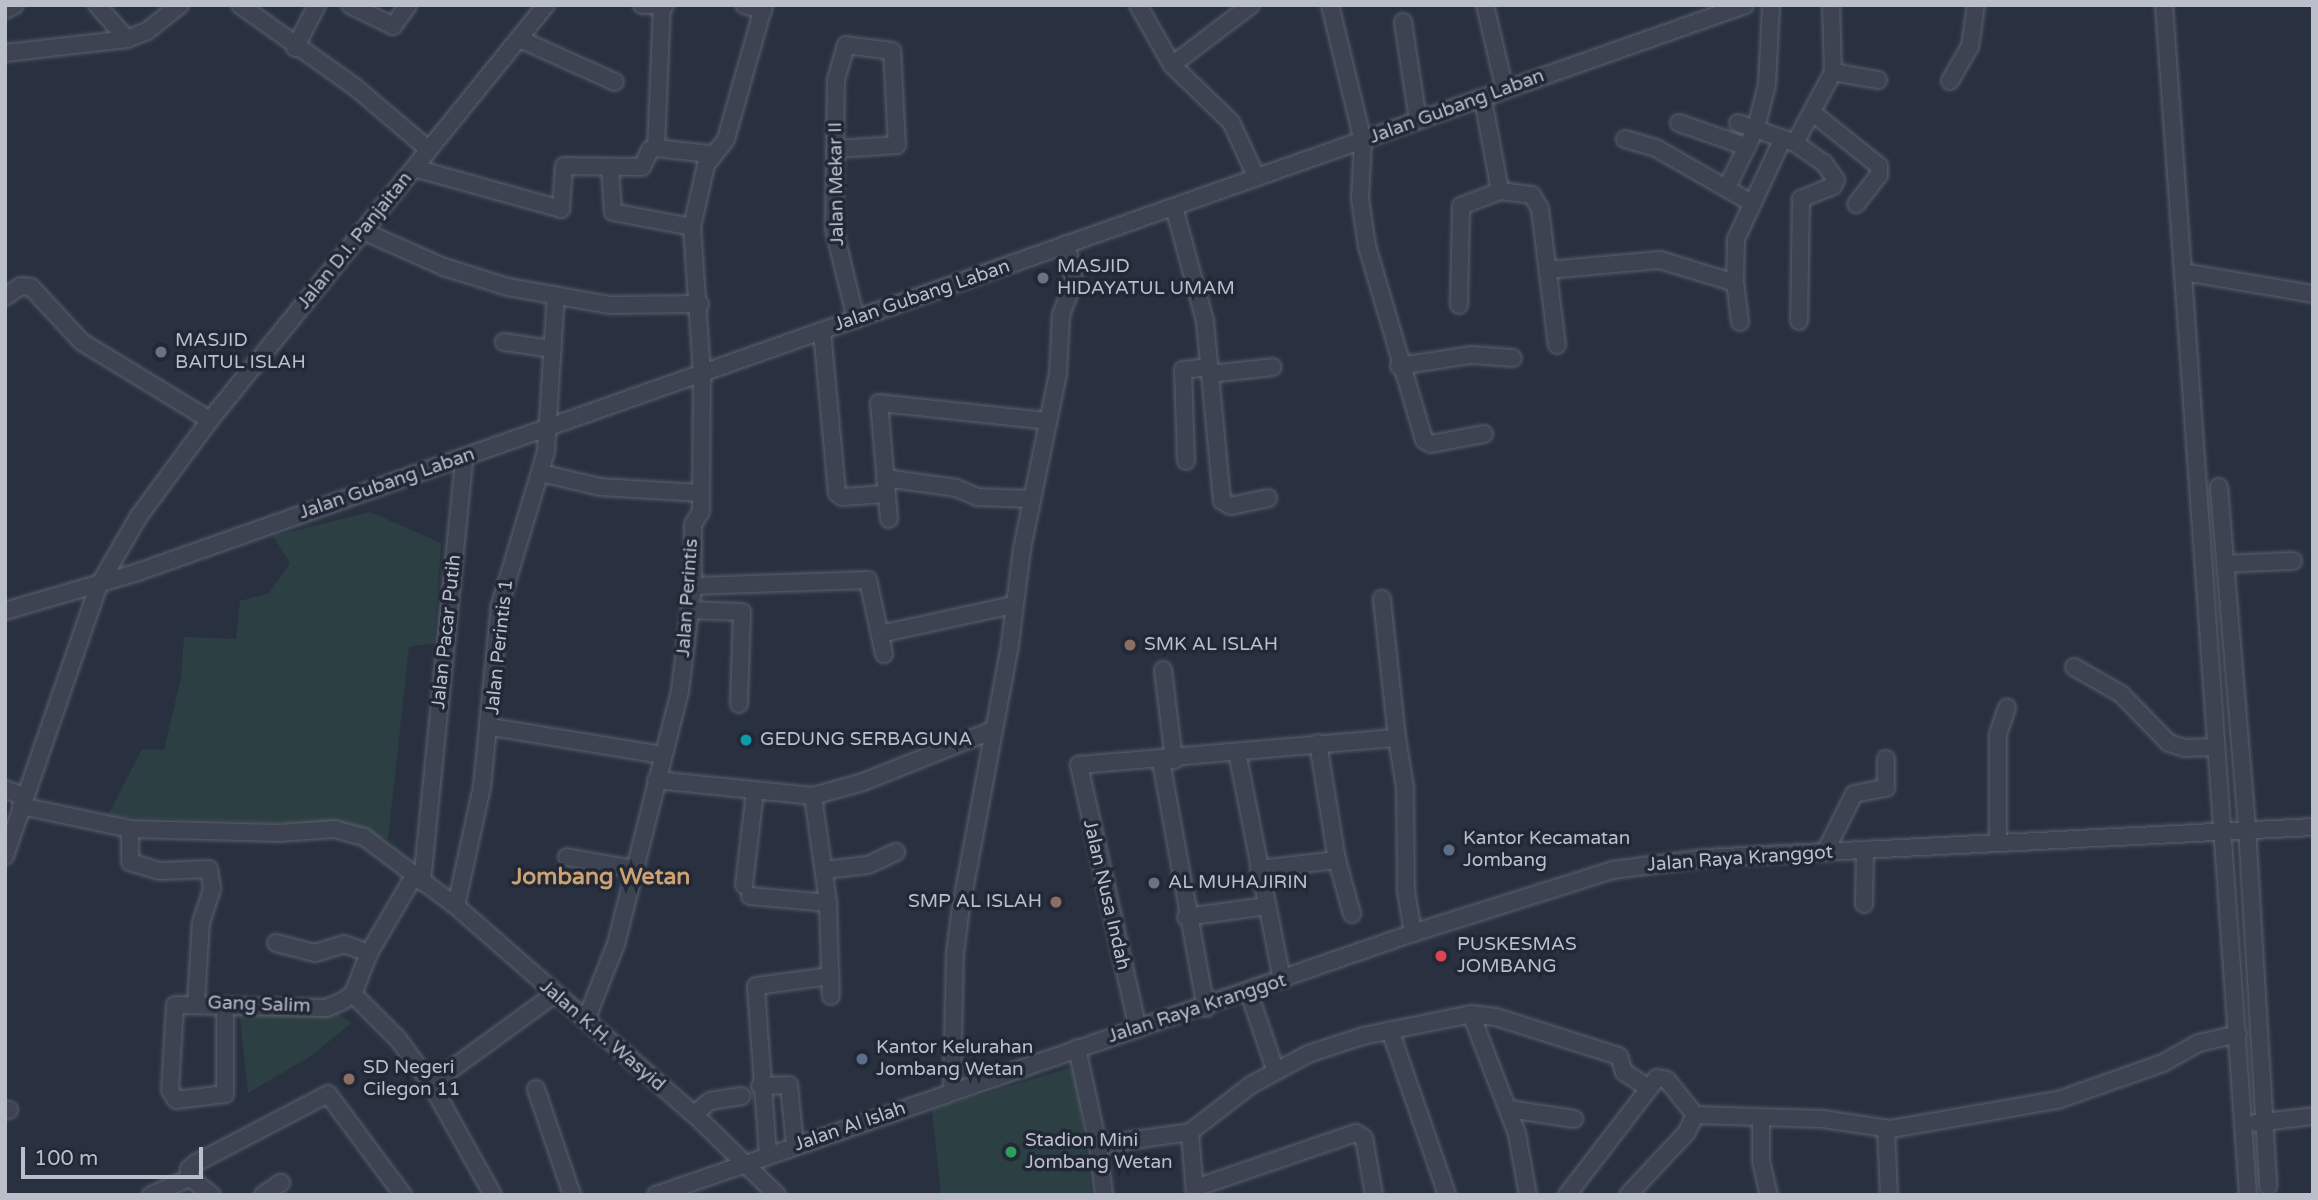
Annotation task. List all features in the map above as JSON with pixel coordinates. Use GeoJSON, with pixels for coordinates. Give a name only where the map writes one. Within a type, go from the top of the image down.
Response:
{"type":"FeatureCollection","features":[{"type":"Feature","properties":{"kind":"street"},"geometry":{"type":"LineString","coordinates":[[5,10],[15,5]]}},
{"type":"Feature","properties":{"kind":"street"},"geometry":{"type":"LineString","coordinates":[[5,53],[127,39],[147,31],[180,5]]}},
{"type":"Feature","properties":{"kind":"street"},"geometry":{"type":"LineString","coordinates":[[240,5],[295,48],[355,87],[428,149]]}},
{"type":"Feature","properties":{"kind":"street"},"geometry":{"type":"LineString","coordinates":[[295,48],[317,5]]}},
{"type":"Feature","properties":{"kind":"street"},"geometry":{"type":"LineString","coordinates":[[350,5],[393,26],[408,5]]}},
{"type":"Feature","properties":{"kind":"street","name":"Jalan D.I. Panjaitan"},"geometry":{"type":"LineString","coordinates":[[5,856],[99,585],[139,516],[210,420],[546,5]]}},
{"type":"Feature","properties":{"kind":"street"},"geometry":{"type":"LineString","coordinates":[[642,5],[663,6],[656,148]]}},
{"type":"Feature","properties":{"kind":"street"},"geometry":{"type":"LineString","coordinates":[[414,168],[561,209],[564,166],[645,166],[650,150],[656,148],[710,154],[726,139],[763,8],[744,5]]}},
{"type":"Feature","properties":{"kind":"street"},"geometry":{"type":"LineString","coordinates":[[1138,5],[1172,65],[1231,122],[1256,176]]}},
{"type":"Feature","properties":{"kind":"street"},"geometry":{"type":"LineString","coordinates":[[1172,65],[1251,5]]}},
{"type":"Feature","properties":{"kind":"street"},"geometry":{"type":"LineString","coordinates":[[1330,5],[1363,141],[1362,214],[1399,366],[1427,444],[1484,434]]}},
{"type":"Feature","properties":{"kind":"street"},"geometry":{"type":"LineString","coordinates":[[1485,5],[1505,90]]}},
{"type":"Feature","properties":{"kind":"street"},"geometry":{"type":"LineString","coordinates":[[1728,185],[1756,128],[1771,62],[1771,5]]}},
{"type":"Feature","properties":{"kind":"street"},"geometry":{"type":"LineString","coordinates":[[1741,322],[1735,283],[1735,239],[1750,202],[1789,140],[1813,113],[1833,72],[1831,5]]}},
{"type":"Feature","properties":{"kind":"street"},"geometry":{"type":"LineString","coordinates":[[1950,81],[1970,47],[1976,5]]}},
{"type":"Feature","properties":{"kind":"street"},"geometry":{"type":"LineString","coordinates":[[2164,5],[2183,272],[2222,634],[2255,1123],[2248,1195]]}},
{"type":"Feature","properties":{"kind":"street"},"geometry":{"type":"LineString","coordinates":[[101,7],[127,39]]}},
{"type":"Feature","properties":{"kind":"street","name":"Jalan Gubang Laban"},"geometry":{"type":"LineString","coordinates":[[5,611],[99,585],[464,458],[1256,176],[1483,99],[1734,7]]}},
{"type":"Feature","properties":{"kind":"street"},"geometry":{"type":"LineString","coordinates":[[1403,22],[1418,120]]}},
{"type":"Feature","properties":{"kind":"street"},"geometry":{"type":"LineString","coordinates":[[520,39],[615,82]]}},
{"type":"Feature","properties":{"kind":"street","name":"Jalan Mekar II"},"geometry":{"type":"LineString","coordinates":[[838,149],[893,148],[898,141],[894,53],[869,46],[845,47],[836,88],[838,149],[835,237],[856,319]]}},
{"type":"Feature","properties":{"kind":"street"},"geometry":{"type":"LineString","coordinates":[[1833,72],[1878,80]]}},
{"type":"Feature","properties":{"kind":"street"},"geometry":{"type":"LineString","coordinates":[[1483,99],[1500,191]]}},
{"type":"Feature","properties":{"kind":"street"},"geometry":{"type":"LineString","coordinates":[[1813,113],[1879,166],[1879,176],[1856,204]]}},
{"type":"Feature","properties":{"kind":"street"},"geometry":{"type":"LineString","coordinates":[[1738,122],[1789,140],[1824,163],[1836,180],[1833,186],[1801,199],[1799,321]]}},
{"type":"Feature","properties":{"kind":"street"},"geometry":{"type":"LineString","coordinates":[[1679,123],[1747,147]]}},
{"type":"Feature","properties":{"kind":"street"},"geometry":{"type":"LineString","coordinates":[[1625,139],[1656,148],[1728,185],[1750,202]]}},
{"type":"Feature","properties":{"kind":"street","name":"Jalan Perintis"},"geometry":{"type":"LineString","coordinates":[[586,1020],[616,944],[680,691],[693,586],[693,524],[700,514],[702,373],[700,303],[692,227],[710,154]]}},
{"type":"Feature","properties":{"kind":"street"},"geometry":{"type":"LineString","coordinates":[[610,167],[613,212],[692,227]]}},
{"type":"Feature","properties":{"kind":"street"},"geometry":{"type":"LineString","coordinates":[[1459,305],[1461,206],[1500,191],[1523,192],[1536,200],[1557,345]]}},
{"type":"Feature","properties":{"kind":"street"},"geometry":{"type":"LineString","coordinates":[[1174,207],[1203,309],[1222,501],[1231,506],[1268,498]]}},
{"type":"Feature","properties":{"kind":"street"},"geometry":{"type":"LineString","coordinates":[[363,231],[444,267],[509,287],[610,305],[700,303]]}},
{"type":"Feature","properties":{"kind":"street"},"geometry":{"type":"LineString","coordinates":[[952,1091],[955,953],[1010,644],[1012,610],[1031,499],[1058,374],[1061,315],[1074,281],[1067,244]]}},
{"type":"Feature","properties":{"kind":"street"},"geometry":{"type":"LineString","coordinates":[[1548,270],[1660,260],[1735,283]]}},
{"type":"Feature","properties":{"kind":"street"},"geometry":{"type":"LineString","coordinates":[[2183,272],[2313,294]]}},
{"type":"Feature","properties":{"kind":"street"},"geometry":{"type":"LineString","coordinates":[[5,297],[21,286],[30,287],[82,342],[210,420]]}},
{"type":"Feature","properties":{"kind":"street","name":"Jalan Perintis 1"},"geometry":{"type":"LineString","coordinates":[[456,906],[482,787],[491,727],[500,605],[541,473],[547,428],[556,295]]}},
{"type":"Feature","properties":{"kind":"street"},"geometry":{"type":"LineString","coordinates":[[822,331],[837,493],[842,497],[885,486],[956,488],[977,497],[1031,499]]}},
{"type":"Feature","properties":{"kind":"street"},"geometry":{"type":"LineString","coordinates":[[504,342],[552,349]]}},
{"type":"Feature","properties":{"kind":"street"},"geometry":{"type":"LineString","coordinates":[[1399,366],[1472,355],[1513,358]]}},
{"type":"Feature","properties":{"kind":"street"},"geometry":{"type":"LineString","coordinates":[[1186,461],[1183,370],[1273,367]]}},
{"type":"Feature","properties":{"kind":"street"},"geometry":{"type":"LineString","coordinates":[[889,519],[881,402],[1048,421]]}},
{"type":"Feature","properties":{"kind":"street","name":"Jalan Pacar Putih"},"geometry":{"type":"LineString","coordinates":[[418,879],[429,807],[464,458]]}},
{"type":"Feature","properties":{"kind":"street"},"geometry":{"type":"LineString","coordinates":[[541,473],[600,487],[700,493]]}},
{"type":"Feature","properties":{"kind":"street"},"geometry":{"type":"LineString","coordinates":[[2219,487],[2226,564],[2216,747],[2234,829],[2238,1034],[2268,1186]]}},
{"type":"Feature","properties":{"kind":"street"},"geometry":{"type":"LineString","coordinates":[[2226,564],[2293,561]]}},
{"type":"Feature","properties":{"kind":"street"},"geometry":{"type":"LineString","coordinates":[[693,586],[868,580],[884,654]]}},
{"type":"Feature","properties":{"kind":"street"},"geometry":{"type":"LineString","coordinates":[[739,704],[743,585]]}},
{"type":"Feature","properties":{"kind":"street"},"geometry":{"type":"LineString","coordinates":[[1382,598],[1405,788],[1406,891],[1413,933]]}},
{"type":"Feature","properties":{"kind":"street"},"geometry":{"type":"LineString","coordinates":[[690,610],[742,612]]}},
{"type":"Feature","properties":{"kind":"street"},"geometry":{"type":"LineString","coordinates":[[880,634],[1012,610]]}},
{"type":"Feature","properties":{"kind":"street"},"geometry":{"type":"LineString","coordinates":[[2074,667],[2111,686],[2169,743],[2185,748],[2216,747]]}},
{"type":"Feature","properties":{"kind":"street"},"geometry":{"type":"LineString","coordinates":[[1163,670],[1167,760],[1186,917],[1206,1008]]}},
{"type":"Feature","properties":{"kind":"street"},"geometry":{"type":"LineString","coordinates":[[1998,843],[1998,734],[2007,708]]}},
{"type":"Feature","properties":{"kind":"street"},"geometry":{"type":"LineString","coordinates":[[491,727],[662,755]]}},
{"type":"Feature","properties":{"kind":"street"},"geometry":{"type":"LineString","coordinates":[[656,780],[813,796],[863,782],[993,730]]}},
{"type":"Feature","properties":{"kind":"street"},"geometry":{"type":"LineString","coordinates":[[1167,760],[1318,743],[1397,738]]}},
{"type":"Feature","properties":{"kind":"street"},"geometry":{"type":"LineString","coordinates":[[1318,743],[1337,860],[1352,914]]}},
{"type":"Feature","properties":{"kind":"street"},"geometry":{"type":"LineString","coordinates":[[1237,752],[1282,980]]}},
{"type":"Feature","properties":{"kind":"street"},"geometry":{"type":"LineString","coordinates":[[1825,852],[1854,794],[1886,788],[1886,759]]}},
{"type":"Feature","properties":{"kind":"street","name":"Jalan Nusa Indah"},"geometry":{"type":"LineString","coordinates":[[1138,1029],[1078,772],[1083,764],[1167,760]]}},
{"type":"Feature","properties":{"kind":"street","name":"Jalan K.H. Wasyid"},"geometry":{"type":"LineString","coordinates":[[5,789],[23,801],[130,829],[346,831],[381,847],[418,879],[456,906],[694,1114],[778,1195]]}},
{"type":"Feature","properties":{"kind":"street"},"geometry":{"type":"LineString","coordinates":[[755,792],[747,890],[828,903]]}},
{"type":"Feature","properties":{"kind":"street"},"geometry":{"type":"LineString","coordinates":[[813,796],[828,903],[831,996]]}},
{"type":"Feature","properties":{"kind":"street","name":"Jalan Raya Kranggot"},"geometry":{"type":"LineString","coordinates":[[952,1091],[1206,1008],[1413,933],[1614,870],[1704,858],[2313,827]]}},
{"type":"Feature","properties":{"kind":"street"},"geometry":{"type":"LineString","coordinates":[[130,829],[130,862],[160,871],[209,869],[212,889],[201,922],[196,1003],[174,1006],[170,1090],[176,1100],[225,1094],[225,1007]]}},
{"type":"Feature","properties":{"kind":"street"},"geometry":{"type":"LineString","coordinates":[[1864,904],[1865,851]]}},
{"type":"Feature","properties":{"kind":"street"},"geometry":{"type":"LineString","coordinates":[[824,870],[868,865],[896,852]]}},
{"type":"Feature","properties":{"kind":"street"},"geometry":{"type":"LineString","coordinates":[[567,857],[634,869]]}},
{"type":"Feature","properties":{"kind":"street"},"geometry":{"type":"LineString","coordinates":[[1259,869],[1337,860]]}},
{"type":"Feature","properties":{"kind":"street"},"geometry":{"type":"LineString","coordinates":[[418,879],[369,953],[353,994],[398,1039],[430,1084],[493,1195]]}},
{"type":"Feature","properties":{"kind":"street"},"geometry":{"type":"LineString","coordinates":[[1186,917],[1266,906]]}},
{"type":"Feature","properties":{"kind":"street"},"geometry":{"type":"LineString","coordinates":[[276,943],[315,953],[344,943],[369,953]]}},
{"type":"Feature","properties":{"kind":"street"},"geometry":{"type":"LineString","coordinates":[[768,1155],[760,1086],[756,986],[830,976]]}},
{"type":"Feature","properties":{"kind":"street"},"geometry":{"type":"LineString","coordinates":[[1249,993],[1275,1069]]}},
{"type":"Feature","properties":{"kind":"street","name":"Gang Salim"},"geometry":{"type":"LineString","coordinates":[[196,1003],[225,1007],[326,1008],[353,994]]}},
{"type":"Feature","properties":{"kind":"street"},"geometry":{"type":"LineString","coordinates":[[430,1084],[555,994]]}},
{"type":"Feature","properties":{"kind":"street"},"geometry":{"type":"LineString","coordinates":[[1471,1014],[1489,1070],[1508,1109],[1528,1195]]}},
{"type":"Feature","properties":{"kind":"street"},"geometry":{"type":"LineString","coordinates":[[1098,1145],[1190,1132],[1275,1069],[1334,1045],[1390,1030],[1471,1014],[1496,1017],[1619,1056],[1624,1072],[1647,1087]]}},
{"type":"Feature","properties":{"kind":"street"},"geometry":{"type":"LineString","coordinates":[[1390,1030],[1447,1195]]}},
{"type":"Feature","properties":{"kind":"street"},"geometry":{"type":"LineString","coordinates":[[1567,1195],[1647,1087],[1657,1078],[1667,1080],[1695,1115],[1823,1119],[1886,1129],[2058,1100],[2163,1063],[2199,1043],[2238,1034]]}},
{"type":"Feature","properties":{"kind":"street"},"geometry":{"type":"LineString","coordinates":[[1077,1048],[1098,1145],[1104,1195]]}},
{"type":"Feature","properties":{"kind":"street"},"geometry":{"type":"LineString","coordinates":[[760,1086],[789,1085],[795,1145]]}},
{"type":"Feature","properties":{"kind":"street"},"geometry":{"type":"LineString","coordinates":[[536,1089],[572,1195]]}},
{"type":"Feature","properties":{"kind":"street","name":"Jalan Al Islah"},"geometry":{"type":"LineString","coordinates":[[656,1195],[952,1091]]}},
{"type":"Feature","properties":{"kind":"street"},"geometry":{"type":"LineString","coordinates":[[212,1195],[190,1178],[189,1169],[328,1094],[403,1195]]}},
{"type":"Feature","properties":{"kind":"street"},"geometry":{"type":"LineString","coordinates":[[694,1114],[710,1101],[742,1096]]}},
{"type":"Feature","properties":{"kind":"street"},"geometry":{"type":"LineString","coordinates":[[1508,1109],[1574,1119]]}},
{"type":"Feature","properties":{"kind":"street"},"geometry":{"type":"LineString","coordinates":[[1632,1194],[1687,1132],[1695,1115]]}},
{"type":"Feature","properties":{"kind":"street"},"geometry":{"type":"LineString","coordinates":[[2255,1123],[2313,1116]]}},
{"type":"Feature","properties":{"kind":"street"},"geometry":{"type":"LineString","coordinates":[[1761,1118],[1760,1161],[1769,1195]]}},
{"type":"Feature","properties":{"kind":"street"},"geometry":{"type":"LineString","coordinates":[[1886,1129],[1889,1195]]}},
{"type":"Feature","properties":{"kind":"street"},"geometry":{"type":"LineString","coordinates":[[1190,1132],[1195,1191],[1356,1133],[1363,1138],[1374,1195]]}},
{"type":"Feature","properties":{"kind":"street"},"geometry":{"type":"LineString","coordinates":[[152,1195],[190,1178]]}},
{"type":"Feature","properties":{"kind":"street"},"geometry":{"type":"LineString","coordinates":[[263,1195],[281,1183]]}},
{"type":"Feature","properties":{"kind":"shaded area"},"geometry":{"type":"Polygon","coordinates":[[[370,512],[441,543],[434,643],[409,647],[388,839],[328,824],[107,817],[142,749],[164,750],[181,678],[184,637],[236,639],[240,601],[269,593],[290,563],[273,536],[370,512]]]}},
{"type":"Feature","properties":{"kind":"shaded area"},"geometry":{"type":"Polygon","coordinates":[[[320,1002],[352,1023],[308,1058],[248,1093],[239,1007],[320,1002]]]}},
{"type":"Feature","properties":{"kind":"shaded area","name":"Stadion Mini Jombang Wetan"},"geometry":{"type":"Polygon","coordinates":[[[1075,1066],[1092,1195],[941,1195],[932,1110],[1075,1066]]]}},
{"type":"Feature","properties":{"kind":"place","name":"MASJID HIDAYATUL UMAM"},"geometry":{"type":"Point","coordinates":[1043,278]}},
{"type":"Feature","properties":{"kind":"place","name":"MASJID BAITUL ISLAH"},"geometry":{"type":"Point","coordinates":[161,352]}},
{"type":"Feature","properties":{"kind":"place","name":"SMK AL ISLAH"},"geometry":{"type":"Point","coordinates":[1130,645]}},
{"type":"Feature","properties":{"kind":"place","name":"GEDUNG SERBAGUNA"},"geometry":{"type":"Point","coordinates":[746,740]}},
{"type":"Feature","properties":{"kind":"place","name":"Kantor Kecamatan Jombang"},"geometry":{"type":"Point","coordinates":[1449,850]}},
{"type":"Feature","properties":{"kind":"place","name":"AL MUHAJIRIN"},"geometry":{"type":"Point","coordinates":[1154,883]}},
{"type":"Feature","properties":{"kind":"place","name":"SMP AL ISLAH"},"geometry":{"type":"Point","coordinates":[1056,902]}},
{"type":"Feature","properties":{"kind":"place","name":"PUSKESMAS JOMBANG"},"geometry":{"type":"Point","coordinates":[1441,956]}},
{"type":"Feature","properties":{"kind":"place","name":"Kantor Kelurahan Jombang Wetan"},"geometry":{"type":"Point","coordinates":[862,1059]}},
{"type":"Feature","properties":{"kind":"place","name":"SD Negeri Cilegon 11"},"geometry":{"type":"Point","coordinates":[349,1079]}},
{"type":"Feature","properties":{"kind":"place","name":"Stadion Mini Jombang Wetan"},"geometry":{"type":"Point","coordinates":[1011,1152]}},
{"type":"Feature","properties":{"kind":"district","name":"Jombang Wetan"},"geometry":{"type":"Point","coordinates":[601,877]}}]}
